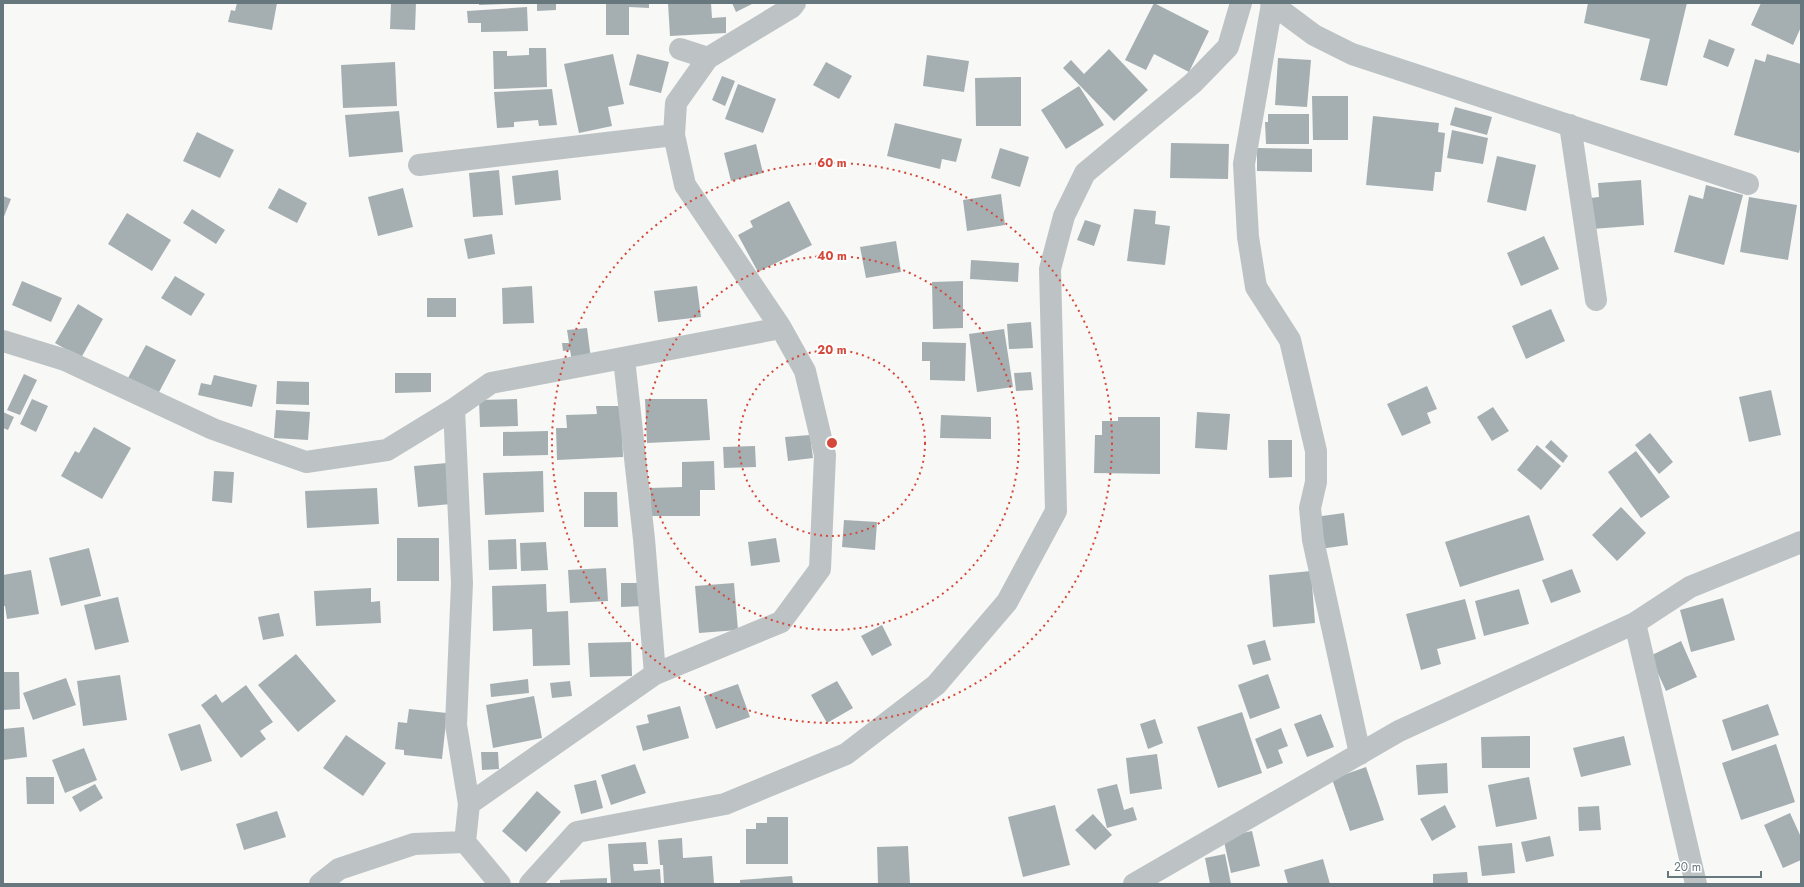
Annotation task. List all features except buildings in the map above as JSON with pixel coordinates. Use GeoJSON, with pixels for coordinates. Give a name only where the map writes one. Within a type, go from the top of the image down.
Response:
{"type":"FeatureCollection","features":[{"type":"Feature","properties":{"kind":"street"},"geometry":{"type":"LineString","coordinates":[[469,804],[655,674],[781,622],[820,569],[825,455],[805,371],[781,328],[685,185],[674,135],[676,102],[708,58],[792,7],[796,3]]}},
{"type":"Feature","properties":{"kind":"street"},"geometry":{"type":"LineString","coordinates":[[530,884],[542,868],[577,832],[725,804],[846,754],[936,685],[1007,602],[1056,510],[1050,269],[1064,216],[1085,173],[1194,83],[1228,47],[1241,3]]}},
{"type":"Feature","properties":{"kind":"street"},"geometry":{"type":"LineString","coordinates":[[1360,754],[1314,540],[1310,508],[1316,482],[1316,451],[1290,340],[1256,287],[1248,237],[1244,164],[1272,3],[1314,35],[1352,54],[1748,184]]}},
{"type":"Feature","properties":{"kind":"street"},"geometry":{"type":"LineString","coordinates":[[680,49],[708,58]]}},
{"type":"Feature","properties":{"kind":"street"},"geometry":{"type":"LineString","coordinates":[[1570,125],[1596,300]]}},
{"type":"Feature","properties":{"kind":"street"},"geometry":{"type":"LineString","coordinates":[[419,165],[674,135]]}},
{"type":"Feature","properties":{"kind":"street"},"geometry":{"type":"LineString","coordinates":[[3,341],[65,360],[213,429],[306,462],[387,450],[454,409],[491,383],[624,359],[781,328]]}},
{"type":"Feature","properties":{"kind":"street"},"geometry":{"type":"LineString","coordinates":[[624,359],[644,539],[655,674]]}},
{"type":"Feature","properties":{"kind":"street"},"geometry":{"type":"LineString","coordinates":[[454,409],[462,583],[456,725],[469,804],[465,842],[500,884]]}},
{"type":"Feature","properties":{"kind":"street"},"geometry":{"type":"LineString","coordinates":[[1134,884],[1399,731],[1635,623],[1690,587],[1801,542]]}},
{"type":"Feature","properties":{"kind":"street"},"geometry":{"type":"LineString","coordinates":[[1635,623],[1696,884]]}},
{"type":"Feature","properties":{"kind":"street"},"geometry":{"type":"LineString","coordinates":[[320,884],[414,844],[465,842]]}}]}
